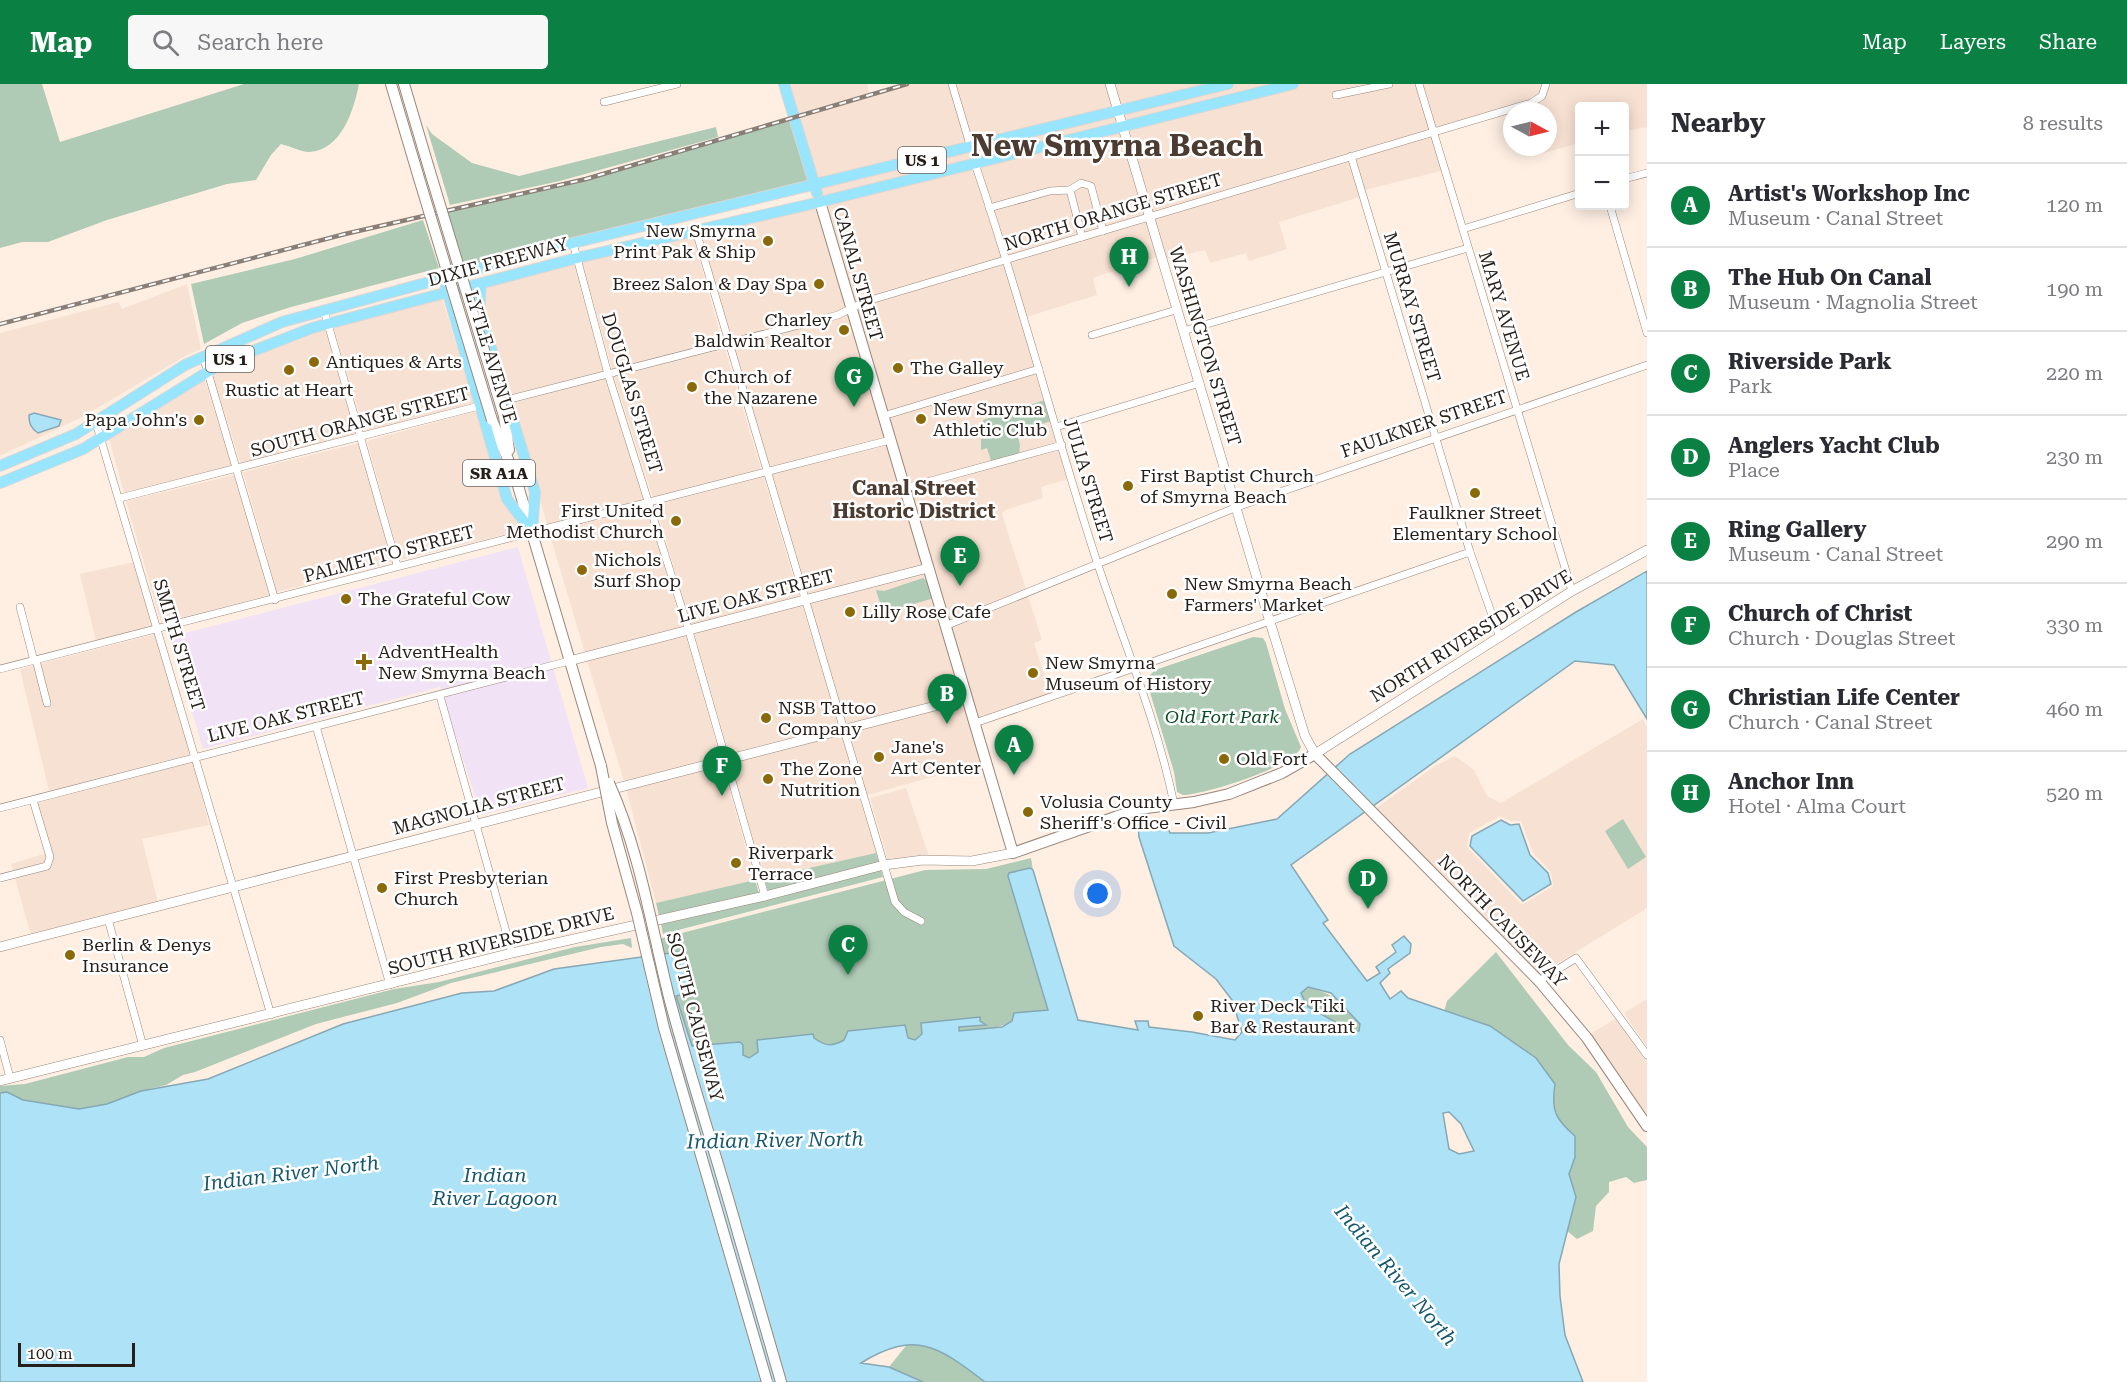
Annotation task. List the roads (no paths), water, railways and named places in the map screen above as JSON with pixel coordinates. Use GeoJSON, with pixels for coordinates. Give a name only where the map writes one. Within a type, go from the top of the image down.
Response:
{"type":"FeatureCollection","features":[{"type":"Feature","properties":{"kind":"main road","name":"LYTLE AVENUE"},"geometry":{"type":"LineString","coordinates":[[391,84],[492,420],[512,465],[569,661]]}},
{"type":"Feature","properties":{"kind":"main road","name":"LYTLE AVENUE"},"geometry":{"type":"LineString","coordinates":[[404,84],[504,416],[512,465]]}},
{"type":"Feature","properties":{"kind":"main road","name":"CANAL STREET"},"geometry":{"type":"LineString","coordinates":[[784,84],[1013,853]]}},
{"type":"Feature","properties":{"kind":"main road","name":"US 1"},"geometry":{"type":"LineString","coordinates":[[1119,112],[1228,84]]}},
{"type":"Feature","properties":{"kind":"main road","name":"US 1"},"geometry":{"type":"LineString","coordinates":[[1123,127],[1293,84]]}},
{"type":"Feature","properties":{"kind":"main road","name":"DIXIE FREEWAY"},"geometry":{"type":"LineString","coordinates":[[0,466],[57,443],[96,423],[172,373],[203,356],[265,328],[573,243],[815,187],[1119,112]]}},
{"type":"Feature","properties":{"kind":"main road","name":"DIXIE FREEWAY"},"geometry":{"type":"LineString","coordinates":[[0,483],[65,458],[100,439],[207,371],[266,343],[328,324],[577,258],[820,202],[1123,127]]}},
{"type":"Feature","properties":{"kind":"main road"},"geometry":{"type":"LineString","coordinates":[[975,164],[983,154],[1016,137]]}},
{"type":"Feature","properties":{"kind":"main road"},"geometry":{"type":"LineString","coordinates":[[940,172],[964,158],[971,148]]}},
{"type":"Feature","properties":{"kind":"main road"},"geometry":{"type":"LineString","coordinates":[[445,293],[449,277],[465,288],[479,310]]}},
{"type":"Feature","properties":{"kind":"main road","name":"SR A1A"},"geometry":{"type":"LineString","coordinates":[[481,284],[479,310],[535,492],[532,532]]}},
{"type":"Feature","properties":{"kind":"main road","name":"SR A1A"},"geometry":{"type":"LineString","coordinates":[[445,293],[507,499],[532,532]]}},
{"type":"Feature","properties":{"kind":"main road","name":"SOUTH CAUSEWAY"},"geometry":{"type":"LineString","coordinates":[[569,661],[602,766],[625,819],[636,856],[677,1027],[781,1382]]}},
{"type":"Feature","properties":{"kind":"main road"},"geometry":{"type":"LineString","coordinates":[[1013,853],[1138,809],[1229,794],[1282,773],[1315,754]]}},
{"type":"Feature","properties":{"kind":"main road","name":"NORTH CAUSEWAY"},"geometry":{"type":"LineString","coordinates":[[1315,754],[1539,981],[1587,1038],[1647,1126]]}},
{"type":"Feature","properties":{"kind":"main road","name":"SOUTH CAUSEWAY"},"geometry":{"type":"LineString","coordinates":[[602,766],[612,823],[637,913],[655,995],[767,1382]]}},
{"type":"Feature","properties":{"kind":"street"},"geometry":{"type":"LineString","coordinates":[[604,102],[656,87],[677,84]]}},
{"type":"Feature","properties":{"kind":"street"},"geometry":{"type":"LineString","coordinates":[[952,84],[971,148]]}},
{"type":"Feature","properties":{"kind":"street","name":"WASHINGTON STREET"},"geometry":{"type":"LineString","coordinates":[[1110,84],[1270,622],[1305,736],[1315,754]]}},
{"type":"Feature","properties":{"kind":"street"},"geometry":{"type":"LineString","coordinates":[[1336,95],[1389,84]]}},
{"type":"Feature","properties":{"kind":"street","name":"MARY AVENUE"},"geometry":{"type":"LineString","coordinates":[[1419,84],[1572,591]]}},
{"type":"Feature","properties":{"kind":"street","name":"NORTH ORANGE STREET"},"geometry":{"type":"LineString","coordinates":[[851,308],[1351,156],[1531,104],[1542,96],[1546,84]]}},
{"type":"Feature","properties":{"kind":"street","name":"MURRAY STREET"},"geometry":{"type":"LineString","coordinates":[[1351,156],[1470,552],[1500,638]]}},
{"type":"Feature","properties":{"kind":"street","name":"JULIA STREET"},"geometry":{"type":"LineString","coordinates":[[975,164],[1098,563],[1135,668],[1168,773],[1174,804]]}},
{"type":"Feature","properties":{"kind":"street"},"geometry":{"type":"LineString","coordinates":[[1629,178],[1647,173]]}},
{"type":"Feature","properties":{"kind":"street"},"geometry":{"type":"LineString","coordinates":[[989,208],[1050,190],[1070,190],[1081,183],[1088,183],[1091,186],[1103,231]]}},
{"type":"Feature","properties":{"kind":"street"},"geometry":{"type":"LineString","coordinates":[[1070,190],[1082,237]]}},
{"type":"Feature","properties":{"kind":"street"},"geometry":{"type":"LineString","coordinates":[[1463,229],[1575,195]]}},
{"type":"Feature","properties":{"kind":"street"},"geometry":{"type":"LineString","coordinates":[[1611,210],[1647,333]]}},
{"type":"Feature","properties":{"kind":"street"},"geometry":{"type":"LineString","coordinates":[[696,231],[895,902],[904,912],[921,921]]}},
{"type":"Feature","properties":{"kind":"street","name":"DOUGLAS STREET"},"geometry":{"type":"LineString","coordinates":[[573,243],[608,374],[689,631],[765,896]]}},
{"type":"Feature","properties":{"kind":"street"},"geometry":{"type":"LineString","coordinates":[[1183,331],[1468,248]]}},
{"type":"Feature","properties":{"kind":"street","name":"SOUTH ORANGE STREET"},"geometry":{"type":"LineString","coordinates":[[120,498],[362,438],[479,405],[507,400],[728,344],[838,315],[851,308]]}},
{"type":"Feature","properties":{"kind":"street"},"geometry":{"type":"LineString","coordinates":[[324,310],[397,565]]}},
{"type":"Feature","properties":{"kind":"street"},"geometry":{"type":"LineString","coordinates":[[1092,335],[1176,310]]}},
{"type":"Feature","properties":{"kind":"street"},"geometry":{"type":"LineString","coordinates":[[203,356],[275,600]]}},
{"type":"Feature","properties":{"kind":"street","name":"FAULKNER STREET"},"geometry":{"type":"LineString","coordinates":[[945,626],[1237,507],[1436,435],[1647,364]]}},
{"type":"Feature","properties":{"kind":"street"},"geometry":{"type":"LineString","coordinates":[[883,417],[1039,369]]}},
{"type":"Feature","properties":{"kind":"street"},"geometry":{"type":"LineString","coordinates":[[1056,427],[1200,383]]}},
{"type":"Feature","properties":{"kind":"street","name":"SMITH STREET"},"geometry":{"type":"LineString","coordinates":[[96,423],[235,886],[271,1015]]}},
{"type":"Feature","properties":{"kind":"street","name":"PALMETTO STREET"},"geometry":{"type":"LineString","coordinates":[[0,669],[890,440]]}},
{"type":"Feature","properties":{"kind":"street"},"geometry":{"type":"LineString","coordinates":[[904,488],[1062,445]]}},
{"type":"Feature","properties":{"kind":"street","name":"NORTH RIVERSIDE DRIVE"},"geometry":{"type":"LineString","coordinates":[[1315,754],[1572,591],[1647,550]]}},
{"type":"Feature","properties":{"kind":"street"},"geometry":{"type":"LineString","coordinates":[[975,723],[1470,552]]}},
{"type":"Feature","properties":{"kind":"street","name":"LIVE OAK STREET"},"geometry":{"type":"LineString","coordinates":[[0,808],[928,568]]}},
{"type":"Feature","properties":{"kind":"street"},"geometry":{"type":"LineString","coordinates":[[20,607],[47,703]]}},
{"type":"Feature","properties":{"kind":"street"},"geometry":{"type":"LineString","coordinates":[[440,696],[512,953]]}},
{"type":"Feature","properties":{"kind":"street","name":"MAGNOLIA STREET"},"geometry":{"type":"LineString","coordinates":[[0,947],[966,698]]}},
{"type":"Feature","properties":{"kind":"street"},"geometry":{"type":"LineString","coordinates":[[316,726],[390,985]]}},
{"type":"Feature","properties":{"kind":"street"},"geometry":{"type":"LineString","coordinates":[[0,878],[47,866],[50,856],[33,800]]}},
{"type":"Feature","properties":{"kind":"street","name":"SOUTH RIVERSIDE DRIVE"},"geometry":{"type":"LineString","coordinates":[[0,1081],[512,953],[765,896],[884,865],[922,860],[972,861],[1013,853]]}},
{"type":"Feature","properties":{"kind":"street"},"geometry":{"type":"LineString","coordinates":[[108,919],[144,1046]]}},
{"type":"Feature","properties":{"kind":"street"},"geometry":{"type":"LineString","coordinates":[[1539,981],[1576,958],[1647,1055]]}},
{"type":"Feature","properties":{"kind":"street"},"geometry":{"type":"LineString","coordinates":[[0,1040],[10,1078]]}},
{"type":"Feature","properties":{"kind":"water"},"geometry":{"type":"Polygon","coordinates":[[[34,413],[61,420],[59,426],[38,433],[29,421],[29,415],[34,413]]]}},
{"type":"Feature","properties":{"kind":"water"},"geometry":{"type":"Polygon","coordinates":[[[1647,571],[1647,719],[1614,665],[1575,661],[1291,865],[1328,920],[1323,923],[1367,981],[1380,973],[1376,967],[1396,952],[1392,945],[1404,936],[1411,944],[1410,953],[1388,969],[1390,973],[1380,983],[1390,999],[1401,991],[1408,998],[1490,1026],[1536,1058],[1555,1084],[1556,1113],[1575,1136],[1575,1157],[1569,1174],[1576,1197],[1559,1264],[1560,1296],[1565,1335],[1583,1382],[985,1382],[954,1359],[926,1347],[912,1345],[880,1353],[861,1363],[889,1367],[923,1382],[0,1382],[0,1093],[7,1092],[23,1100],[79,1109],[107,1104],[141,1091],[208,1079],[343,1024],[462,993],[494,991],[554,969],[685,951],[693,987],[689,993],[676,996],[692,1046],[740,1042],[743,1045],[743,1055],[749,1058],[758,1052],[757,1040],[813,1034],[818,1041],[832,1045],[844,1040],[848,1031],[905,1025],[908,1038],[915,1040],[922,1034],[921,1023],[980,1017],[980,1021],[986,1025],[959,1027],[959,1031],[1002,1027],[1012,1021],[1014,1013],[1048,1010],[1008,876],[1009,873],[1030,868],[1033,870],[1078,1020],[1138,1030],[1135,1021],[1148,1021],[1149,1027],[1235,1040],[1242,1032],[1232,1000],[1216,979],[1174,946],[1139,837],[1138,824],[1165,821],[1170,833],[1208,833],[1277,819],[1350,754],[1576,612],[1647,571]],[[1308,987],[1301,993],[1307,1006],[1351,1031],[1359,1031],[1360,1024],[1331,993],[1308,987]],[[1449,1112],[1443,1113],[1449,1149],[1459,1154],[1474,1151],[1461,1124],[1449,1112]]]}},
{"type":"Feature","properties":{"kind":"water"},"geometry":{"type":"Polygon","coordinates":[[[1501,820],[1510,825],[1519,824],[1530,855],[1548,873],[1551,884],[1523,901],[1470,846],[1472,836],[1501,820]]]}},
{"type":"Feature","properties":{"kind":"railway"},"geometry":{"type":"LineString","coordinates":[[0,324],[345,234],[586,179],[907,84]]}},
{"type":"Feature","properties":{"kind":"place","name":"New Smyrna Print Pak & Ship"},"geometry":{"type":"Point","coordinates":[768,241]}},
{"type":"Feature","properties":{"kind":"place","name":"Breez Salon & Day Spa"},"geometry":{"type":"Point","coordinates":[819,284]}},
{"type":"Feature","properties":{"kind":"place","name":"Anchor Inn"},"geometry":{"type":"Point","coordinates":[1129,287]}},
{"type":"Feature","properties":{"kind":"place","name":"Charley Baldwin Realtor"},"geometry":{"type":"Point","coordinates":[844,330]}},
{"type":"Feature","properties":{"kind":"place","name":"Antiques & Arts"},"geometry":{"type":"Point","coordinates":[314,362]}},
{"type":"Feature","properties":{"kind":"place","name":"The Galley"},"geometry":{"type":"Point","coordinates":[898,368]}},
{"type":"Feature","properties":{"kind":"place","name":"Rustic at Heart"},"geometry":{"type":"Point","coordinates":[289,370]}},
{"type":"Feature","properties":{"kind":"place","name":"Church of the Nazarene"},"geometry":{"type":"Point","coordinates":[692,387]}},
{"type":"Feature","properties":{"kind":"place","name":"Christian Life Center"},"geometry":{"type":"Point","coordinates":[854,407]}},
{"type":"Feature","properties":{"kind":"place","name":"New Smyrna Athletic Club"},"geometry":{"type":"Point","coordinates":[921,419]}},
{"type":"Feature","properties":{"kind":"place","name":"Papa John's"},"geometry":{"type":"Point","coordinates":[199,420]}},
{"type":"Feature","properties":{"kind":"place","name":"First Baptist Church of Smyrna Beach"},"geometry":{"type":"Point","coordinates":[1128,486]}},
{"type":"Feature","properties":{"kind":"place","name":"Faulkner Street Elementary School"},"geometry":{"type":"Point","coordinates":[1475,493]}},
{"type":"Feature","properties":{"kind":"place","name":"First United Methodist Church"},"geometry":{"type":"Point","coordinates":[676,521]}},
{"type":"Feature","properties":{"kind":"place","name":"Nichols Surf Shop"},"geometry":{"type":"Point","coordinates":[582,570]}},
{"type":"Feature","properties":{"kind":"place","name":"Ring Gallery"},"geometry":{"type":"Point","coordinates":[960,586]}},
{"type":"Feature","properties":{"kind":"place","name":"New Smyrna Beach Farmers' Market"},"geometry":{"type":"Point","coordinates":[1172,594]}},
{"type":"Feature","properties":{"kind":"place","name":"The Grateful Cow"},"geometry":{"type":"Point","coordinates":[346,599]}},
{"type":"Feature","properties":{"kind":"place","name":"Lilly Rose Cafe"},"geometry":{"type":"Point","coordinates":[850,612]}},
{"type":"Feature","properties":{"kind":"place","name":"AdventHealth New Smyrna Beach"},"geometry":{"type":"Point","coordinates":[364,662]}},
{"type":"Feature","properties":{"kind":"place","name":"New Smyrna Museum of History"},"geometry":{"type":"Point","coordinates":[1033,673]}},
{"type":"Feature","properties":{"kind":"place","name":"NSB Tattoo Company"},"geometry":{"type":"Point","coordinates":[766,718]}},
{"type":"Feature","properties":{"kind":"place","name":"The Hub On Canal"},"geometry":{"type":"Point","coordinates":[947,724]}},
{"type":"Feature","properties":{"kind":"place","name":"Jane's Art Center"},"geometry":{"type":"Point","coordinates":[879,757]}},
{"type":"Feature","properties":{"kind":"place","name":"Old Fort"},"geometry":{"type":"Point","coordinates":[1224,759]}},
{"type":"Feature","properties":{"kind":"place","name":"Artist's Workshop Inc"},"geometry":{"type":"Point","coordinates":[1014,775]}},
{"type":"Feature","properties":{"kind":"place","name":"The Zone Nutrition"},"geometry":{"type":"Point","coordinates":[768,779]}},
{"type":"Feature","properties":{"kind":"place","name":"Church of Christ"},"geometry":{"type":"Point","coordinates":[722,796]}},
{"type":"Feature","properties":{"kind":"place","name":"Volusia County Sheriff's Office - Civil"},"geometry":{"type":"Point","coordinates":[1028,812]}},
{"type":"Feature","properties":{"kind":"place","name":"Riverpark Terrace"},"geometry":{"type":"Point","coordinates":[736,863]}},
{"type":"Feature","properties":{"kind":"place","name":"First Presbyterian Church"},"geometry":{"type":"Point","coordinates":[382,888]}},
{"type":"Feature","properties":{"kind":"place","name":"Anglers Yacht Club"},"geometry":{"type":"Point","coordinates":[1368,909]}},
{"type":"Feature","properties":{"kind":"place","name":"Berlin & Denys Insurance"},"geometry":{"type":"Point","coordinates":[70,955]}},
{"type":"Feature","properties":{"kind":"place","name":"Riverside Park"},"geometry":{"type":"Point","coordinates":[848,975]}},
{"type":"Feature","properties":{"kind":"place","name":"River Deck Tiki Bar & Restaurant"},"geometry":{"type":"Point","coordinates":[1198,1016]}},
{"type":"Feature","properties":{"kind":"district","name":"New Smyrna Beach"},"geometry":{"type":"Point","coordinates":[1117,146]}},
{"type":"Feature","properties":{"kind":"district","name":"Canal Street Historic District"},"geometry":{"type":"Point","coordinates":[914,500]}},
{"type":"Feature","properties":{"kind":"park label","name":"Old Fort Park"},"geometry":{"type":"Point","coordinates":[1222,717]}},
{"type":"Feature","properties":{"kind":"water label","name":"Indian River North"},"geometry":{"type":"Point","coordinates":[775,1140]}},
{"type":"Feature","properties":{"kind":"water label","name":"Indian River North"},"geometry":{"type":"Point","coordinates":[291,1173]}},
{"type":"Feature","properties":{"kind":"water label","name":"Indian River Lagoon"},"geometry":{"type":"Point","coordinates":[495,1186]}},
{"type":"Feature","properties":{"kind":"water label","name":"Indian River North"},"geometry":{"type":"Point","coordinates":[1396,1275]}}]}
